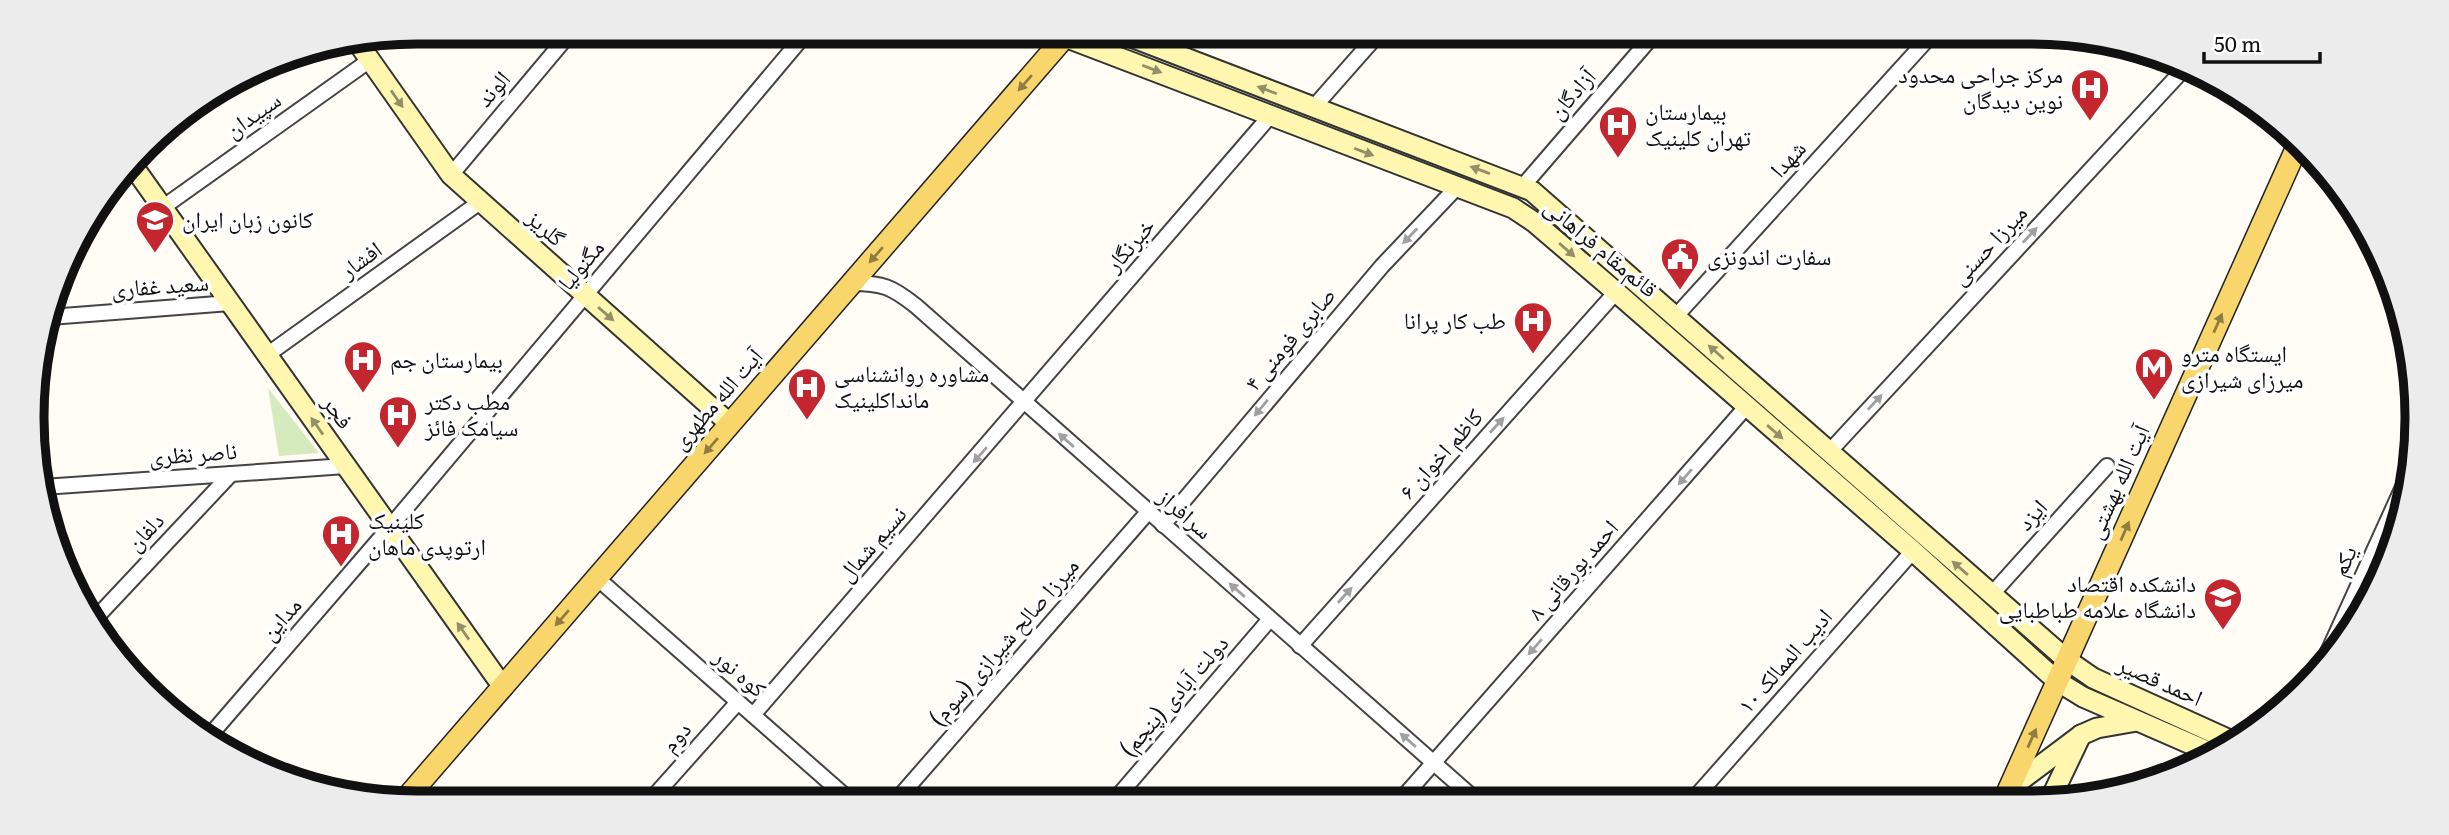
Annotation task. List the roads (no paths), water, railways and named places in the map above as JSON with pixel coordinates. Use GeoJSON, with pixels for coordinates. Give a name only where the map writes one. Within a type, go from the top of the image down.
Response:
{"type":"FeatureCollection","features":[{"type":"Feature","properties":{"kind":"main road","name":"آیت الله مطهری"},"geometry":{"type":"LineString","coordinates":[[413,791],[852,283],[1053,44]]}},
{"type":"Feature","properties":{"kind":"main road","name":"قائم‌مقام فراهانی"},"geometry":{"type":"LineString","coordinates":[[1090,44],[1513,208],[1534,222],[1616,292],[1913,551],[2057,681]]}},
{"type":"Feature","properties":{"kind":"main road","name":"قائم‌مقام فراهانی"},"geometry":{"type":"LineString","coordinates":[[1149,44],[1523,186],[1545,200],[2067,660]]}},
{"type":"Feature","properties":{"kind":"main road","name":"گلریز"},"geometry":{"type":"LineString","coordinates":[[362,48],[451,175],[730,424]]}},
{"type":"Feature","properties":{"kind":"main road","name":"آیت الله بهشتی"},"geometry":{"type":"LineString","coordinates":[[2008,791],[2295,152]]}},
{"type":"Feature","properties":{"kind":"main road","name":"فجر"},"geometry":{"type":"LineString","coordinates":[[136,171],[503,687]]}},
{"type":"Feature","properties":{"kind":"main road","name":"احمد قصیر"},"geometry":{"type":"LineString","coordinates":[[2067,660],[2093,678],[2224,737]]}},
{"type":"Feature","properties":{"kind":"main road","name":"احمد قصیر"},"geometry":{"type":"LineString","coordinates":[[2057,681],[2083,696],[2203,749]]}},
{"type":"Feature","properties":{"kind":"main road"},"geometry":{"type":"LineString","coordinates":[[2011,791],[2064,745],[2081,735],[2097,728],[2137,721]]}},
{"type":"Feature","properties":{"kind":"main road"},"geometry":{"type":"LineString","coordinates":[[2055,790],[2081,735]]}},
{"type":"Feature","properties":{"kind":"street","name":"الوند"},"geometry":{"type":"LineString","coordinates":[[451,175],[561,44]]}},
{"type":"Feature","properties":{"kind":"street","name":"مگنولیا"},"geometry":{"type":"LineString","coordinates":[[390,527],[797,44]]}},
{"type":"Feature","properties":{"kind":"street"},"geometry":{"type":"LineString","coordinates":[[1313,108],[1369,44]]}},
{"type":"Feature","properties":{"kind":"street","name":"آزادگان"},"geometry":{"type":"LineString","coordinates":[[1523,186],[1646,44]]}},
{"type":"Feature","properties":{"kind":"street","name":"شهدا"},"geometry":{"type":"LineString","coordinates":[[1676,316],[1923,44]]}},
{"type":"Feature","properties":{"kind":"street","name":"سپیدان"},"geometry":{"type":"LineString","coordinates":[[162,208],[370,60]]}},
{"type":"Feature","properties":{"kind":"street","name":"میرزا حسنی"},"geometry":{"type":"LineString","coordinates":[[1829,452],[2179,74]]}},
{"type":"Feature","properties":{"kind":"street","name":"خبرنگار"},"geometry":{"type":"LineString","coordinates":[[1024,403],[1270,116]]}},
{"type":"Feature","properties":{"kind":"street","name":"صابری فومنی ۴"},"geometry":{"type":"LineString","coordinates":[[1163,525],[1382,266],[1457,187]]}},
{"type":"Feature","properties":{"kind":"street","name":"افشار"},"geometry":{"type":"LineString","coordinates":[[267,355],[480,202]]}},
{"type":"Feature","properties":{"kind":"street","name":"سرافراز"},"geometry":{"type":"LineString","coordinates":[[852,283],[875,283],[898,292],[1465,791]]}},
{"type":"Feature","properties":{"kind":"street","name":"کاظم اخوان ۶"},"geometry":{"type":"LineString","coordinates":[[1300,646],[1616,292]]}},
{"type":"Feature","properties":{"kind":"street","name":"سعید غفاری"},"geometry":{"type":"LineString","coordinates":[[58,316],[230,303]]}},
{"type":"Feature","properties":{"kind":"street","name":"نسیم شمال"},"geometry":{"type":"LineString","coordinates":[[753,715],[1024,403]]}},
{"type":"Feature","properties":{"kind":"street","name":"احمد بورقانی ۸"},"geometry":{"type":"LineString","coordinates":[[1409,791],[1746,407]]}},
{"type":"Feature","properties":{"kind":"street","name":"ناصر نظری"},"geometry":{"type":"LineString","coordinates":[[50,486],[346,466]]}},
{"type":"Feature","properties":{"kind":"street","name":"ایزد"},"geometry":{"type":"LineString","coordinates":[[1991,595],[2107,466]]}},
{"type":"Feature","properties":{"kind":"street","name":"دلفان"},"geometry":{"type":"LineString","coordinates":[[100,614],[231,474]]}},
{"type":"Feature","properties":{"kind":"street","name":"یکم"},"geometry":{"type":"LineString","coordinates":[[2337,632],[2395,504]]}},
{"type":"Feature","properties":{"kind":"street","name":"میرزا صالح شیرازی (سوم)"},"geometry":{"type":"LineString","coordinates":[[904,791],[1148,512]]}},
{"type":"Feature","properties":{"kind":"street","name":"مداین"},"geometry":{"type":"LineString","coordinates":[[214,731],[390,527]]}},
{"type":"Feature","properties":{"kind":"street","name":"ادیب الممالک ۱۰"},"geometry":{"type":"LineString","coordinates":[[1701,791],[1913,551]]}},
{"type":"Feature","properties":{"kind":"street","name":"کوه نور"},"geometry":{"type":"LineString","coordinates":[[597,578],[839,791]]}},
{"type":"Feature","properties":{"kind":"street","name":"دولت آبادی (پنجم)"},"geometry":{"type":"LineString","coordinates":[[1122,791],[1270,619]]}},
{"type":"Feature","properties":{"kind":"street","name":"دوم"},"geometry":{"type":"LineString","coordinates":[[659,791],[738,702]]}},
{"type":"Feature","properties":{"kind":"place","name":"مرکز جراحی محدود نوین دیدگان"},"geometry":{"type":"Point","coordinates":[2090,122]}},
{"type":"Feature","properties":{"kind":"place","name":"بیمارستان تهران کلینیک"},"geometry":{"type":"Point","coordinates":[1618,159]}},
{"type":"Feature","properties":{"kind":"place","name":"کانون زبان ایران"},"geometry":{"type":"Point","coordinates":[155,254]}},
{"type":"Feature","properties":{"kind":"place","name":"سفارت اندونزی"},"geometry":{"type":"Point","coordinates":[1680,291]}},
{"type":"Feature","properties":{"kind":"place","name":"طب کار پرانا"},"geometry":{"type":"Point","coordinates":[1533,355]}},
{"type":"Feature","properties":{"kind":"place","name":"بیمارستان جم"},"geometry":{"type":"Point","coordinates":[363,394]}},
{"type":"Feature","properties":{"kind":"place","name":"ایستگاه مترو میرزای شیرازی"},"geometry":{"type":"Point","coordinates":[2154,401]}},
{"type":"Feature","properties":{"kind":"place","name":"مشاوره روانشناسی مانداکلینیک"},"geometry":{"type":"Point","coordinates":[807,421]}},
{"type":"Feature","properties":{"kind":"place","name":"مطب دکتر سیامک فائز"},"geometry":{"type":"Point","coordinates":[398,449]}},
{"type":"Feature","properties":{"kind":"place","name":"کلینیک ارتوپدی ماهان"},"geometry":{"type":"Point","coordinates":[341,568]}},
{"type":"Feature","properties":{"kind":"place","name":"دانشکده اقتصاد دانشگاه علامه طباطبایی"},"geometry":{"type":"Point","coordinates":[2223,631]}}]}
